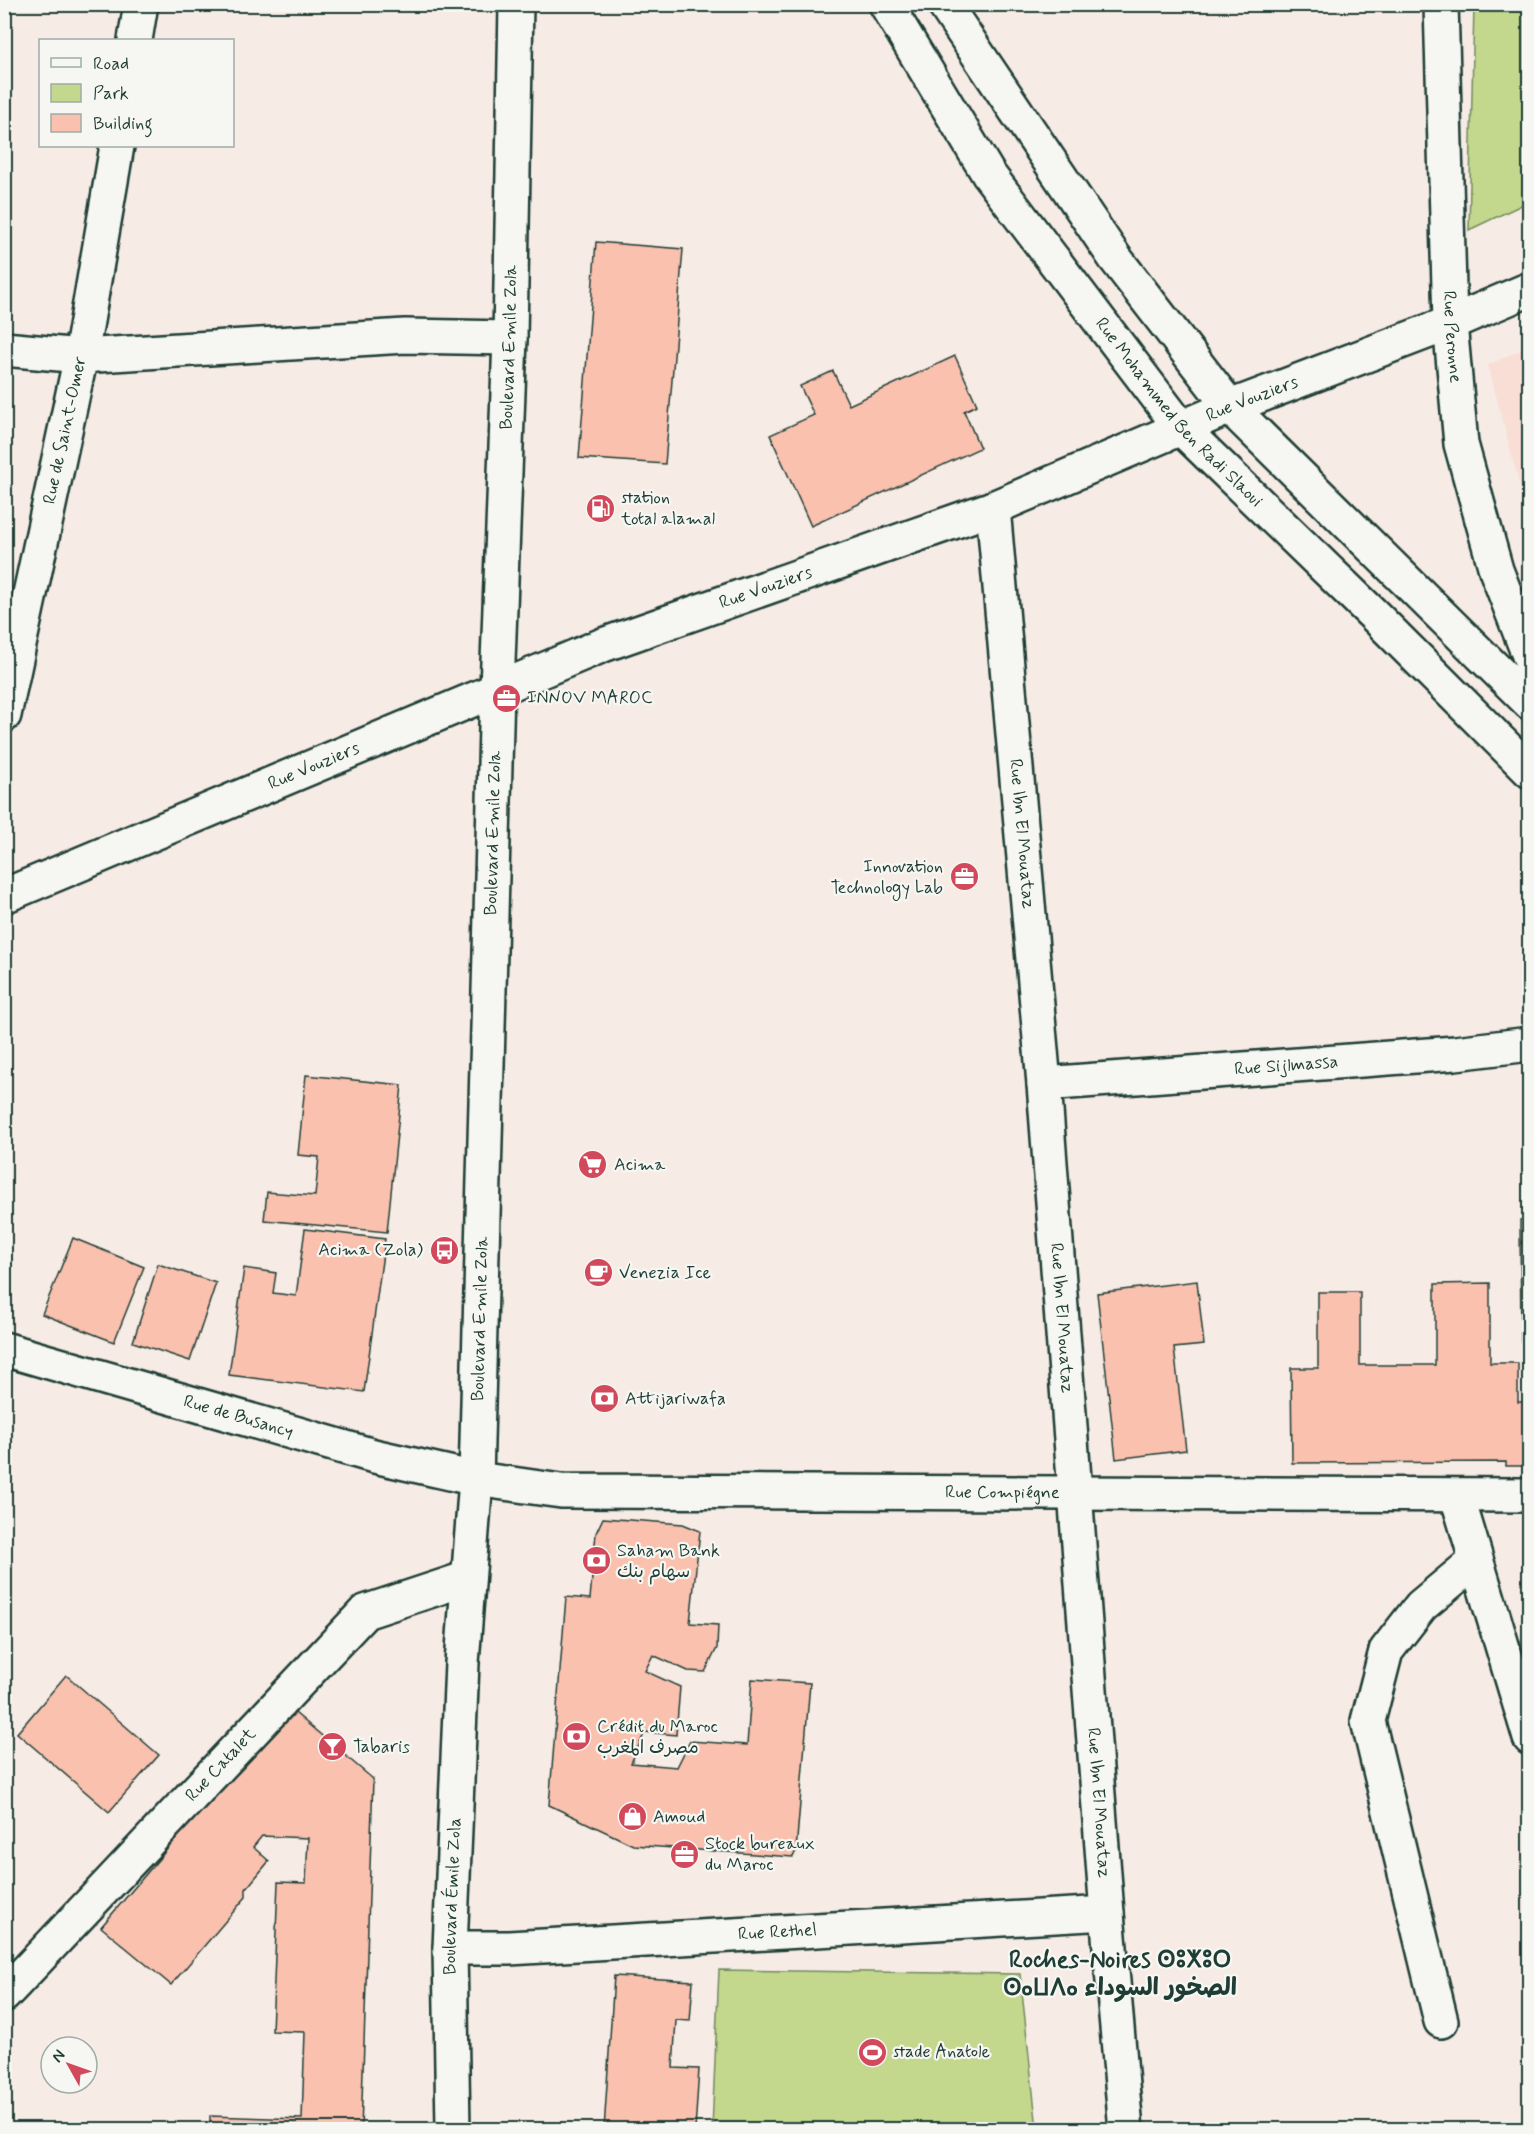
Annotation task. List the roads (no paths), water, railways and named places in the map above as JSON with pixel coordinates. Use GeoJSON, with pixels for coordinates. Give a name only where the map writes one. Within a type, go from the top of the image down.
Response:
{"type":"FeatureCollection","features":[{"type":"Feature","properties":{"kind":"street"},"geometry":{"type":"LineString","coordinates":[[135,39],[141,4]]}},
{"type":"Feature","properties":{"kind":"street","name":"Boulevard Emile Zola"},"geometry":{"type":"LineString","coordinates":[[462,1663],[476,1479],[497,689],[510,338],[516,4]]}},
{"type":"Feature","properties":{"kind":"street","name":"Rue Mohammed Ben Radi Slaoui"},"geometry":{"type":"LineString","coordinates":[[886,4],[989,175],[1181,428],[1374,615],[1530,771]]}},
{"type":"Feature","properties":{"kind":"street"},"geometry":{"type":"LineString","coordinates":[[944,4],[1115,258],[1230,407],[1530,703]]}},
{"type":"Feature","properties":{"kind":"street","name":"Rue Peronne"},"geometry":{"type":"LineString","coordinates":[[1441,4],[1450,323],[1461,444],[1496,570],[1530,658]]}},
{"type":"Feature","properties":{"kind":"street","name":"Rue de Saint-Omer"},"geometry":{"type":"LineString","coordinates":[[4,715],[81,356],[117,147]]}},
{"type":"Feature","properties":{"kind":"street","name":"Rue Vouziers"},"geometry":{"type":"LineString","coordinates":[[4,896],[603,645],[993,508],[1230,407],[1450,323],[1530,289]]}},
{"type":"Feature","properties":{"kind":"street"},"geometry":{"type":"LineString","coordinates":[[4,349],[81,356],[405,336],[510,338]]}},
{"type":"Feature","properties":{"kind":"street","name":"Rue Ibn El Mouataz"},"geometry":{"type":"LineString","coordinates":[[993,508],[1044,1084],[1077,1494],[1107,1913],[1126,2130]]}},
{"type":"Feature","properties":{"kind":"street","name":"Rue Sijlmassa"},"geometry":{"type":"LineString","coordinates":[[1044,1084],[1455,1053],[1530,1044]]}},
{"type":"Feature","properties":{"kind":"street","name":"Rue de Busancy"},"geometry":{"type":"LineString","coordinates":[[4,1349],[374,1456],[476,1479]]}},
{"type":"Feature","properties":{"kind":"street","name":"Rue Compiégne"},"geometry":{"type":"LineString","coordinates":[[476,1479],[561,1491],[1530,1495]]}},
{"type":"Feature","properties":{"kind":"street"},"geometry":{"type":"LineString","coordinates":[[1457,1496],[1530,1738]]}},
{"type":"Feature","properties":{"kind":"street"},"geometry":{"type":"LineString","coordinates":[[1441,2021],[1368,1721],[1386,1651],[1421,1606],[1476,1561]]}},
{"type":"Feature","properties":{"kind":"street","name":"Rue Catalet"},"geometry":{"type":"LineString","coordinates":[[4,1995],[365,1612],[468,1578]]}},
{"type":"Feature","properties":{"kind":"street","name":"Boulevard Émile Zola"},"geometry":{"type":"LineString","coordinates":[[453,2130],[450,1948],[462,1663]]}},
{"type":"Feature","properties":{"kind":"street","name":"Rue Rethel"},"geometry":{"type":"LineString","coordinates":[[450,1948],[521,1947],[1107,1913]]}},
{"type":"Feature","properties":{"kind":"place","name":"station total alamal"},"geometry":{"type":"Point","coordinates":[600,508]}},
{"type":"Feature","properties":{"kind":"place","name":"INNOV MAROC"},"geometry":{"type":"Point","coordinates":[506,698]}},
{"type":"Feature","properties":{"kind":"place","name":"Innovation Technology Lab"},"geometry":{"type":"Point","coordinates":[964,877]}},
{"type":"Feature","properties":{"kind":"place","name":"Acima"},"geometry":{"type":"Point","coordinates":[593,1165]}},
{"type":"Feature","properties":{"kind":"place","name":"Acima (Zola)"},"geometry":{"type":"Point","coordinates":[444,1250]}},
{"type":"Feature","properties":{"kind":"place","name":"Venezia Ice"},"geometry":{"type":"Point","coordinates":[598,1273]}},
{"type":"Feature","properties":{"kind":"place","name":"Attijariwafa"},"geometry":{"type":"Point","coordinates":[604,1399]}},
{"type":"Feature","properties":{"kind":"place","name":"Saham Bank سهام بنك"},"geometry":{"type":"Point","coordinates":[596,1561]}},
{"type":"Feature","properties":{"kind":"place","name":"Crédit du Maroc مصرف المغرب"},"geometry":{"type":"Point","coordinates":[576,1737]}},
{"type":"Feature","properties":{"kind":"place","name":"Tabaris"},"geometry":{"type":"Point","coordinates":[332,1747]}},
{"type":"Feature","properties":{"kind":"place","name":"Amoud"},"geometry":{"type":"Point","coordinates":[632,1817]}},
{"type":"Feature","properties":{"kind":"place","name":"Stock bureaux du Maroc"},"geometry":{"type":"Point","coordinates":[684,1854]}},
{"type":"Feature","properties":{"kind":"place","name":"stade Anatole"},"geometry":{"type":"Point","coordinates":[872,2052]}},
{"type":"Feature","properties":{"kind":"district","name":"Roches-Noires ⵙⵓⵅⵓⵔ ⵙⴰⵡⴷⴰ الصخور السوداء"},"geometry":{"type":"Point","coordinates":[1120,1974]}}]}
